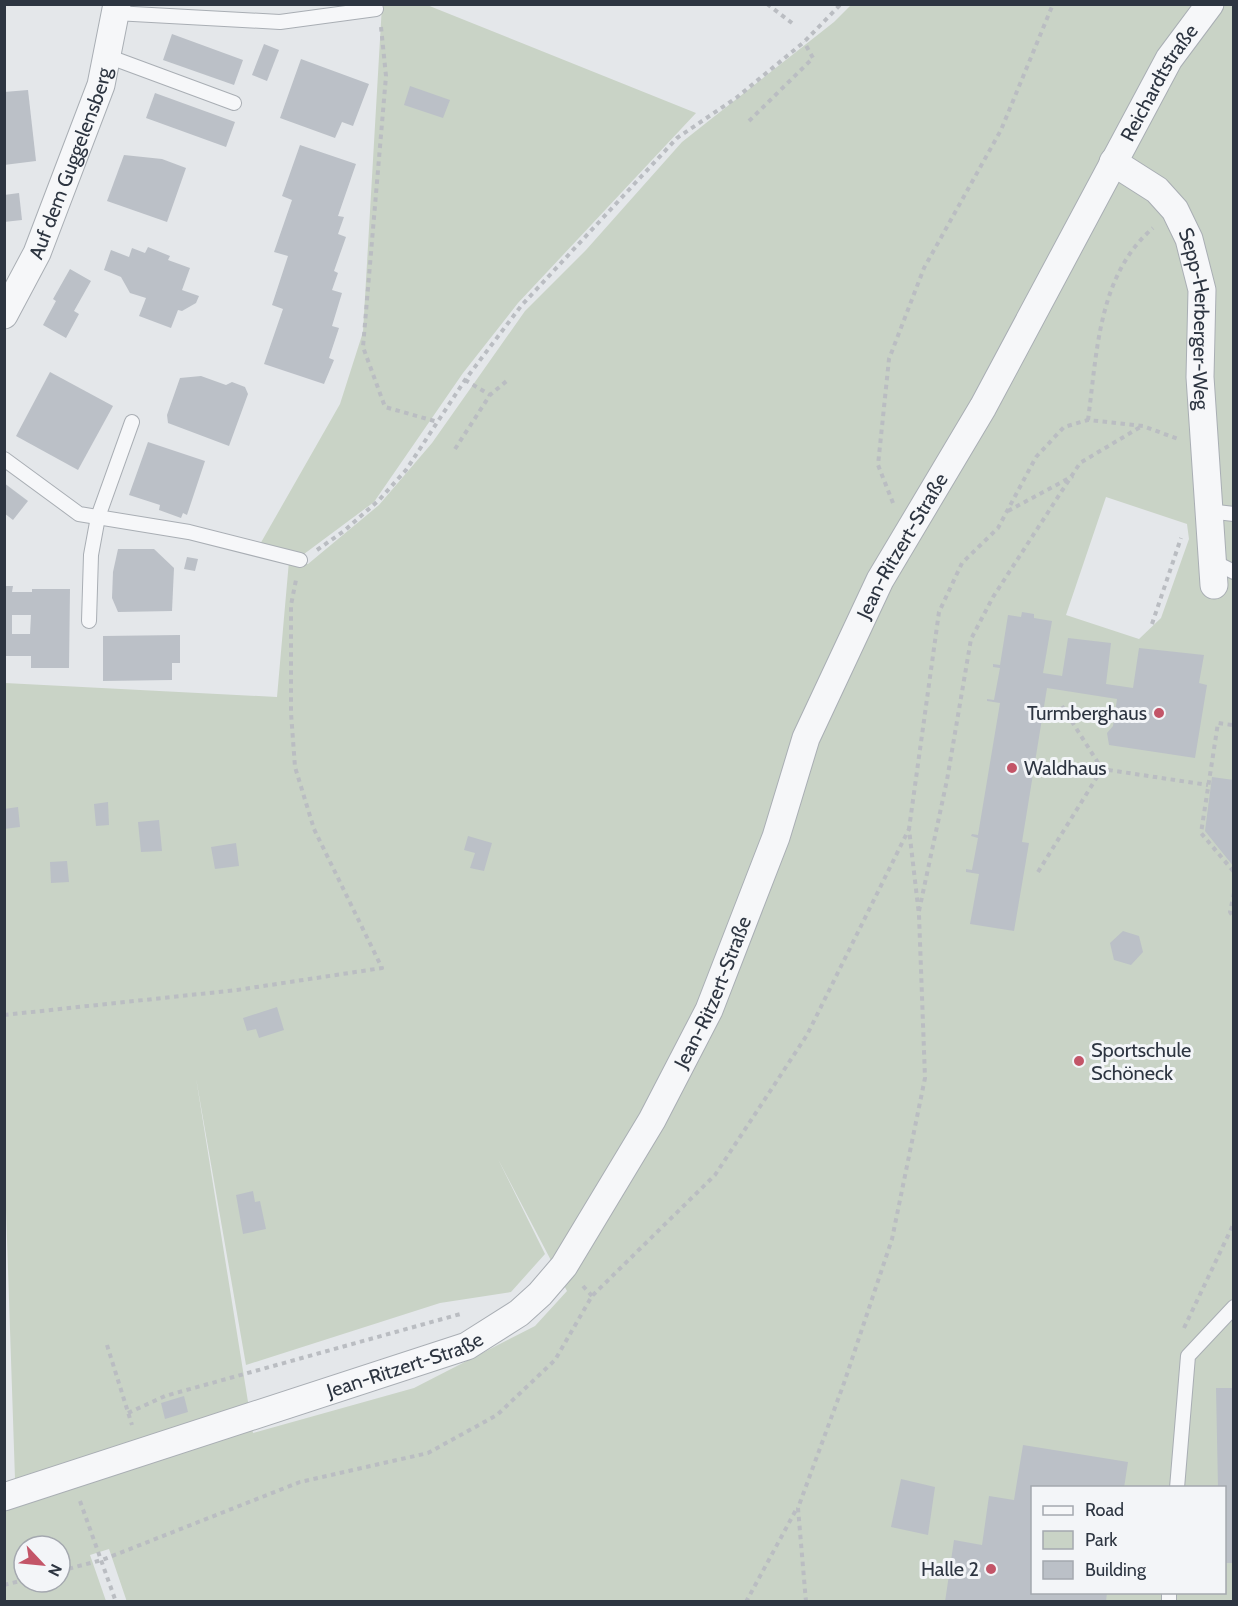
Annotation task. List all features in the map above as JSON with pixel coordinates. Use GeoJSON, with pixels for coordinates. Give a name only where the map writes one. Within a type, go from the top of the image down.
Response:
{"type":"FeatureCollection","features":[{"type":"Feature","properties":{"kind":"street","name":"Reichardtstraße"},"geometry":{"type":"LineString","coordinates":[[1113,162],[1169,59],[1210,4]]}},
{"type":"Feature","properties":{"kind":"street","name":"Auf dem Guggelensberg"},"geometry":{"type":"LineString","coordinates":[[4,315],[37,252],[101,85],[116,9]]}},
{"type":"Feature","properties":{"kind":"street","name":"Sepp-Herberger-Weg"},"geometry":{"type":"LineString","coordinates":[[1113,162],[1157,190],[1175,210],[1189,239],[1202,290],[1200,377],[1204,444],[1221,512],[1220,573]]}},
{"type":"Feature","properties":{"kind":"street","name":"Jean-Ritzert-Straße"},"geometry":{"type":"LineString","coordinates":[[4,1497],[433,1359],[467,1346],[496,1329],[540,1294],[564,1266],[657,1110],[709,1010],[776,837],[806,738],[879,580],[983,407],[1113,162]]}},
{"type":"Feature","properties":{"kind":"lane"},"geometry":{"type":"LineString","coordinates":[[116,9],[280,22],[376,9]]}},
{"type":"Feature","properties":{"kind":"lane"},"geometry":{"type":"LineString","coordinates":[[106,56],[234,103]]}},
{"type":"Feature","properties":{"kind":"lane"},"geometry":{"type":"LineString","coordinates":[[89,621],[91,555],[98,517],[132,422]]}},
{"type":"Feature","properties":{"kind":"lane"},"geometry":{"type":"LineString","coordinates":[[4,459],[79,514],[189,532],[300,560]]}},
{"type":"Feature","properties":{"kind":"lane"},"geometry":{"type":"LineString","coordinates":[[1177,1486],[1188,1356],[1233,1307]]}},
{"type":"Feature","properties":{"kind":"path"},"geometry":{"type":"LineString","coordinates":[[766,4],[792,22]]}},
{"type":"Feature","properties":{"kind":"path"},"geometry":{"type":"LineString","coordinates":[[4,1015],[237,990],[382,968],[314,829],[295,766],[291,713],[291,605],[300,560],[344,531],[379,500],[406,470],[465,380],[521,306],[677,138],[736,98],[804,42],[841,4]]}},
{"type":"Feature","properties":{"kind":"path"},"geometry":{"type":"LineString","coordinates":[[894,504],[878,465],[889,359],[924,268],[1001,130],[1053,4]]}},
{"type":"Feature","properties":{"kind":"path"},"geometry":{"type":"LineString","coordinates":[[376,9],[384,37],[386,76],[363,347],[385,407],[438,422]]}},
{"type":"Feature","properties":{"kind":"path"},"geometry":{"type":"LineString","coordinates":[[749,121],[813,58],[804,42]]}},
{"type":"Feature","properties":{"kind":"path"},"geometry":{"type":"LineString","coordinates":[[1088,420],[1101,321],[1114,281],[1137,241],[1158,224]]}},
{"type":"Feature","properties":{"kind":"path"},"geometry":{"type":"LineString","coordinates":[[455,449],[490,395],[510,379]]}},
{"type":"Feature","properties":{"kind":"path"},"geometry":{"type":"LineString","coordinates":[[465,380],[490,395]]}},
{"type":"Feature","properties":{"kind":"path"},"geometry":{"type":"LineString","coordinates":[[746,1602],[798,1508],[844,1383],[892,1239],[925,1078],[919,915],[909,829],[939,612],[962,563],[998,528],[1036,457],[1064,427],[1088,420],[1143,426],[1190,443],[1204,444]]}},
{"type":"Feature","properties":{"kind":"path"},"geometry":{"type":"LineString","coordinates":[[919,915],[947,780],[971,639],[993,597],[1074,476],[1080,463],[1143,426]]}},
{"type":"Feature","properties":{"kind":"path"},"geometry":{"type":"LineString","coordinates":[[1007,511],[1074,476]]}},
{"type":"Feature","properties":{"kind":"path"},"geometry":{"type":"LineString","coordinates":[[1152,624],[1184,530]]}},
{"type":"Feature","properties":{"kind":"path"},"geometry":{"type":"LineString","coordinates":[[1062,706],[1102,769],[1208,785]]}},
{"type":"Feature","properties":{"kind":"path"},"geometry":{"type":"LineString","coordinates":[[1232,725],[1218,723],[1202,833],[1233,872]]}},
{"type":"Feature","properties":{"kind":"path"},"geometry":{"type":"LineString","coordinates":[[1038,873],[1102,769]]}},
{"type":"Feature","properties":{"kind":"path"},"geometry":{"type":"LineString","coordinates":[[1233,892],[1230,912],[1233,918]]}},
{"type":"Feature","properties":{"kind":"path"},"geometry":{"type":"LineString","coordinates":[[129,1413],[165,1396],[452,1314],[483,1310],[496,1329]]}},
{"type":"Feature","properties":{"kind":"path"},"geometry":{"type":"LineString","coordinates":[[107,1345],[141,1452]]}},
{"type":"Feature","properties":{"kind":"path"},"geometry":{"type":"LineString","coordinates":[[70,1475],[116,1602]]}},
{"type":"Feature","properties":{"kind":"path"},"geometry":{"type":"LineString","coordinates":[[798,1508],[806,1602]]}},
{"type":"Feature","properties":{"kind":"path"},"geometry":{"type":"LineString","coordinates":[[72,1568],[102,1560]]}},
{"type":"Feature","properties":{"kind":"green space"},"geometry":{"type":"Polygon","coordinates":[[[382,5],[427,5],[696,113],[518,303],[463,373],[374,502],[300,557],[259,546],[340,404],[363,332],[382,5]]]}},
{"type":"Feature","properties":{"kind":"green space"},"geometry":{"type":"Polygon","coordinates":[[[851,5],[1233,5],[1233,1601],[127,1602],[109,1549],[90,1555],[106,1601],[5,1602],[5,1482],[15,1479],[4,1150],[5,683],[277,697],[289,561],[308,564],[379,505],[432,443],[525,311],[586,250],[682,142],[834,22],[851,5]],[[1106,497],[1066,615],[1139,639],[1161,618],[1189,539],[1187,524],[1106,497]],[[196,1078],[253,1433],[414,1388],[535,1326],[567,1291],[498,1159],[545,1254],[511,1292],[440,1303],[246,1365],[196,1078]]]}},
{"type":"Feature","properties":{"kind":"building"},"geometry":{"type":"Polygon","coordinates":[[[172,34],[243,60],[234,85],[163,60],[172,34]]]}},
{"type":"Feature","properties":{"kind":"building"},"geometry":{"type":"Polygon","coordinates":[[[264,44],[279,50],[267,81],[252,75],[264,44]]]}},
{"type":"Feature","properties":{"kind":"building"},"geometry":{"type":"Polygon","coordinates":[[[301,59],[369,84],[353,126],[342,122],[335,138],[280,118],[301,59]]]}},
{"type":"Feature","properties":{"kind":"building"},"geometry":{"type":"Polygon","coordinates":[[[410,86],[450,100],[443,118],[404,105],[410,86]]]}},
{"type":"Feature","properties":{"kind":"building"},"geometry":{"type":"Polygon","coordinates":[[[28,90],[36,161],[4,165],[4,92],[28,90]]]}},
{"type":"Feature","properties":{"kind":"building"},"geometry":{"type":"Polygon","coordinates":[[[155,93],[235,122],[226,147],[146,118],[155,93]]]}},
{"type":"Feature","properties":{"kind":"building"},"geometry":{"type":"Polygon","coordinates":[[[300,145],[356,164],[338,216],[344,217],[338,234],[346,237],[334,271],[338,273],[332,290],[342,293],[332,326],[339,328],[329,358],[334,360],[324,384],[264,364],[283,309],[272,305],[288,256],[274,252],[292,200],[282,196],[300,145]]]}},
{"type":"Feature","properties":{"kind":"building"},"geometry":{"type":"Polygon","coordinates":[[[124,155],[162,159],[186,168],[167,222],[107,201],[124,155]]]}},
{"type":"Feature","properties":{"kind":"building"},"geometry":{"type":"Polygon","coordinates":[[[19,193],[22,220],[4,222],[4,195],[19,193]]]}},
{"type":"Feature","properties":{"kind":"building"},"geometry":{"type":"Polygon","coordinates":[[[148,247],[170,256],[168,260],[190,268],[182,290],[199,296],[196,303],[182,311],[178,310],[171,328],[139,316],[146,298],[130,293],[121,277],[104,270],[111,250],[129,257],[132,248],[145,253],[148,247]]]}},
{"type":"Feature","properties":{"kind":"building"},"geometry":{"type":"Polygon","coordinates":[[[70,269],[91,281],[74,311],[79,314],[66,338],[43,325],[56,301],[53,299],[70,269]]]}},
{"type":"Feature","properties":{"kind":"building"},"geometry":{"type":"Polygon","coordinates":[[[50,372],[113,406],[78,470],[16,436],[50,372]]]}},
{"type":"Feature","properties":{"kind":"building"},"geometry":{"type":"Polygon","coordinates":[[[201,376],[226,385],[232,382],[245,387],[248,394],[229,446],[168,423],[167,415],[180,378],[201,376]]]}},
{"type":"Feature","properties":{"kind":"building"},"geometry":{"type":"Polygon","coordinates":[[[148,442],[205,461],[187,515],[183,513],[181,518],[159,510],[160,505],[129,495],[148,442]]]}},
{"type":"Feature","properties":{"kind":"building"},"geometry":{"type":"Polygon","coordinates":[[[4,483],[28,501],[13,520],[4,513],[4,483]]]}},
{"type":"Feature","properties":{"kind":"building"},"geometry":{"type":"Polygon","coordinates":[[[118,549],[154,549],[174,568],[172,611],[118,612],[112,598],[113,572],[118,549]]]}},
{"type":"Feature","properties":{"kind":"building"},"geometry":{"type":"Polygon","coordinates":[[[187,557],[198,559],[195,571],[184,569],[187,557]]]}},
{"type":"Feature","properties":{"kind":"building"},"geometry":{"type":"Polygon","coordinates":[[[4,586],[13,586],[12,592],[32,592],[32,589],[70,589],[69,668],[31,668],[31,656],[4,656],[4,586]],[[12,615],[12,634],[30,634],[31,615],[12,615]]]}},
{"type":"Feature","properties":{"kind":"building"},"geometry":{"type":"Polygon","coordinates":[[[1022,612],[1034,614],[1034,618],[1052,621],[1043,673],[1062,676],[1068,638],[1111,643],[1106,684],[1133,688],[1139,648],[1204,655],[1199,683],[1207,685],[1195,758],[1109,745],[1107,733],[1113,726],[1117,699],[1047,688],[1022,842],[1029,843],[1014,931],[970,924],[979,874],[966,872],[966,869],[972,870],[978,838],[971,836],[972,834],[978,835],[1000,703],[987,701],[987,699],[994,700],[1000,668],[993,667],[993,664],[1000,665],[1008,615],[1021,617],[1022,612]]]}},
{"type":"Feature","properties":{"kind":"building"},"geometry":{"type":"Polygon","coordinates":[[[180,635],[180,663],[172,663],[172,680],[103,681],[103,636],[180,635]]]}},
{"type":"Feature","properties":{"kind":"building"},"geometry":{"type":"Polygon","coordinates":[[[1212,777],[1234,780],[1234,867],[1205,831],[1212,777]]]}},
{"type":"Feature","properties":{"kind":"building"},"geometry":{"type":"Polygon","coordinates":[[[108,802],[109,825],[96,826],[94,804],[108,802]]]}},
{"type":"Feature","properties":{"kind":"building"},"geometry":{"type":"Polygon","coordinates":[[[18,807],[20,827],[4,829],[4,809],[18,807]]]}},
{"type":"Feature","properties":{"kind":"building"},"geometry":{"type":"Polygon","coordinates":[[[159,820],[162,851],[141,852],[138,822],[159,820]]]}},
{"type":"Feature","properties":{"kind":"building"},"geometry":{"type":"Polygon","coordinates":[[[468,836],[492,843],[484,871],[470,868],[475,853],[464,850],[468,836]]]}},
{"type":"Feature","properties":{"kind":"building"},"geometry":{"type":"Polygon","coordinates":[[[236,843],[239,866],[215,869],[211,847],[236,843]]]}},
{"type":"Feature","properties":{"kind":"building"},"geometry":{"type":"Polygon","coordinates":[[[67,861],[69,882],[51,883],[50,862],[67,861]]]}},
{"type":"Feature","properties":{"kind":"building"},"geometry":{"type":"Polygon","coordinates":[[[1123,931],[1139,936],[1143,952],[1131,965],[1114,960],[1110,943],[1123,931]]]}},
{"type":"Feature","properties":{"kind":"building"},"geometry":{"type":"Polygon","coordinates":[[[277,1007],[284,1030],[259,1038],[256,1029],[247,1031],[243,1018],[277,1007]]]}},
{"type":"Feature","properties":{"kind":"building"},"geometry":{"type":"Polygon","coordinates":[[[253,1191],[255,1202],[260,1201],[266,1229],[243,1234],[236,1195],[253,1191]]]}},
{"type":"Feature","properties":{"kind":"building"},"geometry":{"type":"Polygon","coordinates":[[[1216,1388],[1234,1388],[1234,1563],[1226,1563],[1226,1486],[1218,1486],[1216,1388]]]}},
{"type":"Feature","properties":{"kind":"building"},"geometry":{"type":"Polygon","coordinates":[[[184,1396],[188,1412],[165,1419],[161,1403],[184,1396]]]}},
{"type":"Feature","properties":{"kind":"building","name":"Halle 2"},"geometry":{"type":"Polygon","coordinates":[[[1023,1445],[1128,1462],[1124,1486],[1031,1486],[1031,1594],[1107,1594],[1106,1602],[945,1602],[954,1540],[982,1545],[989,1496],[1014,1500],[1023,1445]]]}},
{"type":"Feature","properties":{"kind":"building"},"geometry":{"type":"Polygon","coordinates":[[[901,1479],[935,1487],[928,1535],[891,1527],[901,1479]]]}},
{"type":"Feature","properties":{"kind":"place","name":"Turmberghaus"},"geometry":{"type":"Point","coordinates":[1159,713]}},
{"type":"Feature","properties":{"kind":"place","name":"Waldhaus"},"geometry":{"type":"Point","coordinates":[1012,768]}},
{"type":"Feature","properties":{"kind":"place","name":"Sportschule Schöneck"},"geometry":{"type":"Point","coordinates":[1079,1061]}},
{"type":"Feature","properties":{"kind":"place","name":"Halle 2"},"geometry":{"type":"Point","coordinates":[991,1569]}}]}
